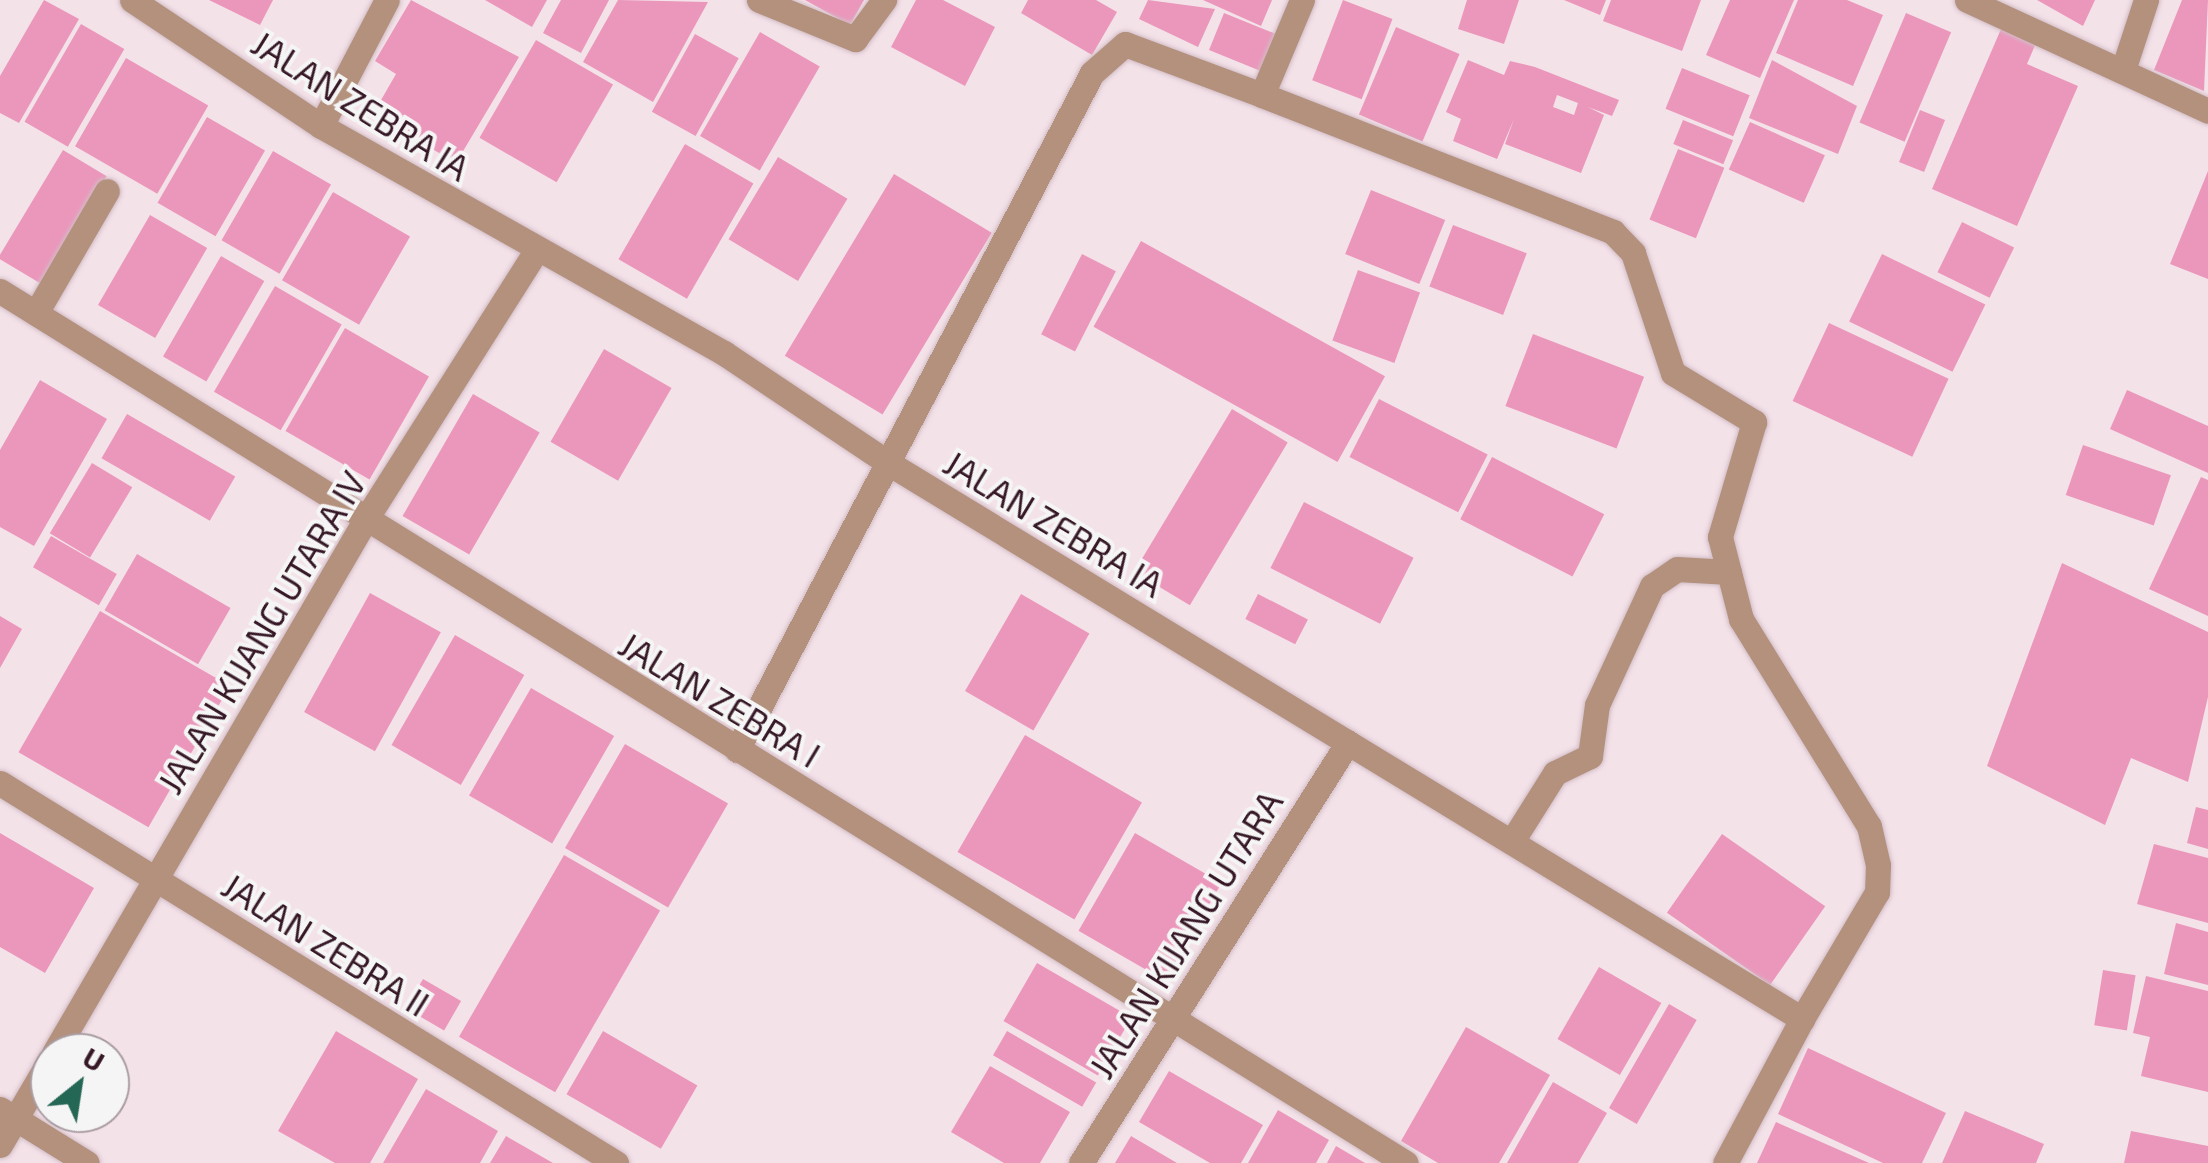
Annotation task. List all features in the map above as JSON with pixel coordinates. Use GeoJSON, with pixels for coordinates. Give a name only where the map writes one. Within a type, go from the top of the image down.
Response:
{"type":"FeatureCollection","features":[{"type":"Feature","properties":{"kind":"street","name":"JALAN ZEBRA IA"},"geometry":{"type":"LineString","coordinates":[[132,0],[321,126],[536,251],[724,352],[890,464],[1514,838],[1802,1019]]}},
{"type":"Feature","properties":{"kind":"street"},"geometry":{"type":"LineString","coordinates":[[321,126],[387,0]]}},
{"type":"Feature","properties":{"kind":"street"},"geometry":{"type":"LineString","coordinates":[[758,0],[855,39],[884,0]]}},
{"type":"Feature","properties":{"kind":"street"},"geometry":{"type":"LineString","coordinates":[[1262,95],[1302,0]]}},
{"type":"Feature","properties":{"kind":"street"},"geometry":{"type":"LineString","coordinates":[[1967,0],[2208,112]]}},
{"type":"Feature","properties":{"kind":"street"},"geometry":{"type":"LineString","coordinates":[[2124,70],[2146,0]]}},
{"type":"Feature","properties":{"kind":"street"},"geometry":{"type":"LineString","coordinates":[[737,750],[1092,73],[1125,44],[1613,232],[1632,254],[1673,372],[1754,422],[1720,538],[1741,620],[1869,826],[1878,865],[1877,892],[1802,1019],[1725,1163]]}},
{"type":"Feature","properties":{"kind":"street"},"geometry":{"type":"LineString","coordinates":[[36,313],[106,191]]}},
{"type":"Feature","properties":{"kind":"street","name":"JALAN KIJANG UTARA IV"},"geometry":{"type":"LineString","coordinates":[[66,1033],[364,522],[536,251]]}},
{"type":"Feature","properties":{"kind":"street","name":"JALAN ZEBRA I"},"geometry":{"type":"LineString","coordinates":[[0,291],[364,522],[1174,1015],[1406,1163]]}},
{"type":"Feature","properties":{"kind":"street"},"geometry":{"type":"LineString","coordinates":[[1514,838],[1555,773],[1590,756],[1597,705],[1652,586],[1678,569],[1728,572]]}},
{"type":"Feature","properties":{"kind":"street","name":"JALAN KIJANG UTARA"},"geometry":{"type":"LineString","coordinates":[[1081,1163],[1348,742]]}},
{"type":"Feature","properties":{"kind":"street","name":"JALAN ZEBRA II"},"geometry":{"type":"LineString","coordinates":[[0,783],[616,1163]]}},
{"type":"Feature","properties":{"kind":"street"},"geometry":{"type":"LineString","coordinates":[[0,1145],[8,1114],[30,1086]]}},
{"type":"Feature","properties":{"kind":"street"},"geometry":{"type":"LineString","coordinates":[[8,1114],[87,1163]]}},
{"type":"Feature","properties":{"kind":"building"},"geometry":{"type":"Polygon","coordinates":[[[44,0],[79,19],[19,123],[0,113],[0,76],[44,0]]]}},
{"type":"Feature","properties":{"kind":"building"},"geometry":{"type":"Polygon","coordinates":[[[209,0],[273,0],[260,25],[209,0]]]}},
{"type":"Feature","properties":{"kind":"building"},"geometry":{"type":"Polygon","coordinates":[[[411,0],[519,57],[456,163],[373,114],[396,74],[375,61],[411,0]]]}},
{"type":"Feature","properties":{"kind":"building"},"geometry":{"type":"Polygon","coordinates":[[[485,0],[547,0],[532,27],[485,0]]]}},
{"type":"Feature","properties":{"kind":"building"},"geometry":{"type":"Polygon","coordinates":[[[561,0],[609,0],[581,53],[543,33],[561,0]]]}},
{"type":"Feature","properties":{"kind":"building"},"geometry":{"type":"Polygon","coordinates":[[[618,0],[708,2],[653,102],[583,62],[618,0]]]}},
{"type":"Feature","properties":{"kind":"building"},"geometry":{"type":"Polygon","coordinates":[[[805,0],[864,0],[850,25],[805,0]]]}},
{"type":"Feature","properties":{"kind":"building"},"geometry":{"type":"Polygon","coordinates":[[[916,0],[943,0],[995,27],[965,86],[891,47],[916,0]]]}},
{"type":"Feature","properties":{"kind":"building"},"geometry":{"type":"Polygon","coordinates":[[[1028,0],[1096,0],[1117,12],[1092,55],[1021,13],[1028,0]]]}},
{"type":"Feature","properties":{"kind":"building"},"geometry":{"type":"Polygon","coordinates":[[[1148,0],[1215,9],[1198,47],[1139,19],[1148,0]]]}},
{"type":"Feature","properties":{"kind":"building"},"geometry":{"type":"Polygon","coordinates":[[[1203,0],[1272,0],[1261,26],[1203,0]]]}},
{"type":"Feature","properties":{"kind":"building"},"geometry":{"type":"Polygon","coordinates":[[[1343,0],[1392,19],[1362,99],[1312,80],[1343,0]]]}},
{"type":"Feature","properties":{"kind":"building"},"geometry":{"type":"Polygon","coordinates":[[[1467,0],[1519,0],[1504,44],[1458,29],[1467,0]]]}},
{"type":"Feature","properties":{"kind":"building"},"geometry":{"type":"Polygon","coordinates":[[[1564,0],[1606,0],[1600,15],[1564,0]]]}},
{"type":"Feature","properties":{"kind":"building"},"geometry":{"type":"Polygon","coordinates":[[[1611,0],[1701,0],[1682,51],[1603,21],[1611,0]]]}},
{"type":"Feature","properties":{"kind":"building"},"geometry":{"type":"Polygon","coordinates":[[[1730,0],[1794,0],[1760,78],[1706,55],[1730,0]]]}},
{"type":"Feature","properties":{"kind":"building"},"geometry":{"type":"Polygon","coordinates":[[[1798,0],[1847,0],[1883,15],[1853,86],[1776,53],[1798,0]]]}},
{"type":"Feature","properties":{"kind":"building"},"geometry":{"type":"Polygon","coordinates":[[[2037,0],[2095,0],[2083,26],[2037,0]]]}},
{"type":"Feature","properties":{"kind":"building"},"geometry":{"type":"Polygon","coordinates":[[[2182,0],[2208,0],[2204,91],[2154,70],[2182,0]]]}},
{"type":"Feature","properties":{"kind":"building"},"geometry":{"type":"Polygon","coordinates":[[[1224,13],[1275,34],[1260,71],[1209,50],[1224,13]]]}},
{"type":"Feature","properties":{"kind":"building"},"geometry":{"type":"Polygon","coordinates":[[[1906,13],[1951,32],[1905,142],[1860,123],[1906,13]]]}},
{"type":"Feature","properties":{"kind":"building"},"geometry":{"type":"Polygon","coordinates":[[[81,24],[124,49],[68,147],[25,122],[81,24]]]}},
{"type":"Feature","properties":{"kind":"building"},"geometry":{"type":"Polygon","coordinates":[[[1396,27],[1460,54],[1422,141],[1359,114],[1396,27]]]}},
{"type":"Feature","properties":{"kind":"building"},"geometry":{"type":"Polygon","coordinates":[[[2001,29],[2036,43],[2027,64],[2078,86],[2017,226],[1932,189],[2001,29]]]}},
{"type":"Feature","properties":{"kind":"building"},"geometry":{"type":"Polygon","coordinates":[[[760,32],[820,66],[760,170],[700,136],[760,32]]]}},
{"type":"Feature","properties":{"kind":"building"},"geometry":{"type":"Polygon","coordinates":[[[695,34],[739,58],[696,136],[652,112],[695,34]]]}},
{"type":"Feature","properties":{"kind":"building"},"geometry":{"type":"Polygon","coordinates":[[[536,40],[613,84],[557,182],[480,138],[536,40]]]}},
{"type":"Feature","properties":{"kind":"building"},"geometry":{"type":"Polygon","coordinates":[[[126,58],[208,105],[157,194],[75,146],[126,58]]]}},
{"type":"Feature","properties":{"kind":"building"},"geometry":{"type":"Polygon","coordinates":[[[1468,60],[1504,75],[1510,61],[1535,67],[1619,100],[1612,116],[1588,107],[1604,115],[1581,173],[1505,144],[1514,119],[1497,159],[1453,141],[1461,119],[1446,112],[1468,60]],[[1557,95],[1553,107],[1574,115],[1578,103],[1557,95]]]}},
{"type":"Feature","properties":{"kind":"building"},"geometry":{"type":"Polygon","coordinates":[[[1772,60],[1857,106],[1838,154],[1749,118],[1772,60]]]}},
{"type":"Feature","properties":{"kind":"building"},"geometry":{"type":"Polygon","coordinates":[[[1682,68],[1750,95],[1733,136],[1666,109],[1682,68]]]}},
{"type":"Feature","properties":{"kind":"building"},"geometry":{"type":"Polygon","coordinates":[[[1920,110],[1945,120],[1924,172],[1899,162],[1920,110]]]}},
{"type":"Feature","properties":{"kind":"building"},"geometry":{"type":"Polygon","coordinates":[[[207,117],[265,150],[216,236],[158,203],[207,117]]]}},
{"type":"Feature","properties":{"kind":"building"},"geometry":{"type":"Polygon","coordinates":[[[1683,120],[1733,140],[1723,164],[1673,144],[1683,120]]]}},
{"type":"Feature","properties":{"kind":"building"},"geometry":{"type":"Polygon","coordinates":[[[1750,122],[1825,155],[1804,203],[1729,170],[1750,122]]]}},
{"type":"Feature","properties":{"kind":"building"},"geometry":{"type":"Polygon","coordinates":[[[685,144],[753,184],[687,299],[618,259],[685,144]]]}},
{"type":"Feature","properties":{"kind":"building"},"geometry":{"type":"Polygon","coordinates":[[[1678,149],[1724,168],[1696,238],[1650,219],[1678,149]]]}},
{"type":"Feature","properties":{"kind":"building"},"geometry":{"type":"Polygon","coordinates":[[[63,150],[107,176],[42,284],[0,259],[0,255],[63,150]]]}},
{"type":"Feature","properties":{"kind":"building"},"geometry":{"type":"Polygon","coordinates":[[[273,151],[331,184],[280,274],[222,240],[273,151]]]}},
{"type":"Feature","properties":{"kind":"building"},"geometry":{"type":"Polygon","coordinates":[[[778,157],[847,199],[798,281],[729,239],[778,157]]]}},
{"type":"Feature","properties":{"kind":"building"},"geometry":{"type":"Polygon","coordinates":[[[2208,171],[2208,279],[2170,264],[2208,171]]]}},
{"type":"Feature","properties":{"kind":"building"},"geometry":{"type":"Polygon","coordinates":[[[894,174],[992,233],[883,414],[785,356],[894,174]]]}},
{"type":"Feature","properties":{"kind":"building"},"geometry":{"type":"Polygon","coordinates":[[[1371,190],[1445,220],[1419,284],[1345,254],[1371,190]]]}},
{"type":"Feature","properties":{"kind":"building"},"geometry":{"type":"Polygon","coordinates":[[[333,192],[410,237],[359,325],[282,280],[333,192]]]}},
{"type":"Feature","properties":{"kind":"building"},"geometry":{"type":"Polygon","coordinates":[[[150,215],[207,248],[155,338],[98,305],[150,215]]]}},
{"type":"Feature","properties":{"kind":"building"},"geometry":{"type":"Polygon","coordinates":[[[1962,222],[2014,247],[1990,298],[1937,272],[1962,222]]]}},
{"type":"Feature","properties":{"kind":"building"},"geometry":{"type":"Polygon","coordinates":[[[1453,225],[1527,253],[1503,315],[1429,287],[1453,225]]]}},
{"type":"Feature","properties":{"kind":"building"},"geometry":{"type":"Polygon","coordinates":[[[1141,241],[1385,376],[1338,462],[1093,327],[1141,241]]]}},
{"type":"Feature","properties":{"kind":"building"},"geometry":{"type":"Polygon","coordinates":[[[1082,254],[1116,271],[1075,351],[1041,334],[1082,254]]]}},
{"type":"Feature","properties":{"kind":"building"},"geometry":{"type":"Polygon","coordinates":[[[1882,254],[1985,304],[1952,372],[1849,321],[1882,254]]]}},
{"type":"Feature","properties":{"kind":"building"},"geometry":{"type":"Polygon","coordinates":[[[221,256],[264,281],[206,381],[163,356],[221,256]]]}},
{"type":"Feature","properties":{"kind":"building"},"geometry":{"type":"Polygon","coordinates":[[[1358,270],[1420,293],[1394,363],[1332,340],[1358,270]]]}},
{"type":"Feature","properties":{"kind":"building"},"geometry":{"type":"Polygon","coordinates":[[[275,286],[342,324],[281,430],[214,392],[275,286]]]}},
{"type":"Feature","properties":{"kind":"building"},"geometry":{"type":"Polygon","coordinates":[[[1829,323],[1949,379],[1912,457],[1793,401],[1829,323]]]}},
{"type":"Feature","properties":{"kind":"building"},"geometry":{"type":"Polygon","coordinates":[[[345,328],[429,376],[370,480],[286,431],[345,328]]]}},
{"type":"Feature","properties":{"kind":"building"},"geometry":{"type":"Polygon","coordinates":[[[1533,334],[1644,377],[1617,449],[1505,406],[1533,334]]]}},
{"type":"Feature","properties":{"kind":"building"},"geometry":{"type":"Polygon","coordinates":[[[604,349],[672,388],[618,481],[550,442],[604,349]]]}},
{"type":"Feature","properties":{"kind":"building"},"geometry":{"type":"Polygon","coordinates":[[[40,380],[107,419],[34,546],[0,527],[0,450],[40,380]]]}},
{"type":"Feature","properties":{"kind":"building"},"geometry":{"type":"Polygon","coordinates":[[[2127,390],[2208,426],[2208,473],[2110,429],[2127,390]]]}},
{"type":"Feature","properties":{"kind":"building"},"geometry":{"type":"Polygon","coordinates":[[[473,394],[540,432],[469,555],[403,516],[473,394]]]}},
{"type":"Feature","properties":{"kind":"building"},"geometry":{"type":"Polygon","coordinates":[[[1379,399],[1488,454],[1458,512],[1349,457],[1379,399]]]}},
{"type":"Feature","properties":{"kind":"building"},"geometry":{"type":"Polygon","coordinates":[[[1232,409],[1288,442],[1190,605],[1134,572],[1232,409]]]}},
{"type":"Feature","properties":{"kind":"building"},"geometry":{"type":"Polygon","coordinates":[[[127,414],[235,476],[210,521],[102,458],[127,414]]]}},
{"type":"Feature","properties":{"kind":"building"},"geometry":{"type":"Polygon","coordinates":[[[2083,445],[2171,475],[2154,525],[2066,495],[2083,445]]]}},
{"type":"Feature","properties":{"kind":"building"},"geometry":{"type":"Polygon","coordinates":[[[1492,457],[1604,514],[1572,577],[1460,519],[1492,457]]]}},
{"type":"Feature","properties":{"kind":"building"},"geometry":{"type":"Polygon","coordinates":[[[92,463],[132,487],[90,557],[50,533],[92,463]]]}},
{"type":"Feature","properties":{"kind":"building"},"geometry":{"type":"Polygon","coordinates":[[[2201,477],[2208,480],[2208,616],[2149,589],[2201,477]]]}},
{"type":"Feature","properties":{"kind":"building"},"geometry":{"type":"Polygon","coordinates":[[[1304,502],[1414,558],[1380,624],[1270,568],[1304,502]]]}},
{"type":"Feature","properties":{"kind":"building"},"geometry":{"type":"Polygon","coordinates":[[[51,536],[117,574],[99,605],[33,567],[51,536]]]}},
{"type":"Feature","properties":{"kind":"building"},"geometry":{"type":"Polygon","coordinates":[[[137,554],[231,608],[198,664],[104,610],[137,554]]]}},
{"type":"Feature","properties":{"kind":"building"},"geometry":{"type":"Polygon","coordinates":[[[2062,563],[2208,632],[2208,697],[2188,782],[2131,758],[2105,825],[1987,766],[2062,563]]]}},
{"type":"Feature","properties":{"kind":"building"},"geometry":{"type":"Polygon","coordinates":[[[370,593],[441,632],[375,751],[304,712],[370,593]]]}},
{"type":"Feature","properties":{"kind":"building"},"geometry":{"type":"Polygon","coordinates":[[[1021,594],[1089,634],[1033,730],[965,691],[1021,594]]]}},
{"type":"Feature","properties":{"kind":"building"},"geometry":{"type":"Polygon","coordinates":[[[1258,594],[1308,619],[1295,644],[1245,619],[1258,594]]]}},
{"type":"Feature","properties":{"kind":"building"},"geometry":{"type":"Polygon","coordinates":[[[100,611],[230,686],[148,827],[18,752],[100,611]]]}},
{"type":"Feature","properties":{"kind":"building"},"geometry":{"type":"Polygon","coordinates":[[[0,616],[22,629],[0,668],[0,616]]]}},
{"type":"Feature","properties":{"kind":"building"},"geometry":{"type":"Polygon","coordinates":[[[455,635],[524,675],[461,785],[392,745],[455,635]]]}},
{"type":"Feature","properties":{"kind":"building"},"geometry":{"type":"Polygon","coordinates":[[[531,688],[614,736],[552,843],[469,795],[531,688]]]}},
{"type":"Feature","properties":{"kind":"building"},"geometry":{"type":"Polygon","coordinates":[[[1025,735],[1142,803],[1074,919],[958,852],[1025,735]]]}},
{"type":"Feature","properties":{"kind":"building"},"geometry":{"type":"Polygon","coordinates":[[[625,744],[728,804],[668,907],[565,848],[625,744]]]}},
{"type":"Feature","properties":{"kind":"building"},"geometry":{"type":"Polygon","coordinates":[[[2196,807],[2208,810],[2208,849],[2187,843],[2196,807]]]}},
{"type":"Feature","properties":{"kind":"building"},"geometry":{"type":"Polygon","coordinates":[[[0,833],[94,888],[45,973],[0,947],[0,833]]]}},
{"type":"Feature","properties":{"kind":"building"},"geometry":{"type":"Polygon","coordinates":[[[1135,833],[1222,883],[1165,981],[1078,931],[1135,833]]]}},
{"type":"Feature","properties":{"kind":"building"},"geometry":{"type":"Polygon","coordinates":[[[1722,834],[1825,906],[1770,985],[1667,913],[1722,834]]]}},
{"type":"Feature","properties":{"kind":"building"},"geometry":{"type":"Polygon","coordinates":[[[2154,844],[2208,858],[2208,923],[2137,904],[2154,844]]]}},
{"type":"Feature","properties":{"kind":"building"},"geometry":{"type":"Polygon","coordinates":[[[564,855],[660,910],[555,1092],[459,1037],[564,855]]]}},
{"type":"Feature","properties":{"kind":"building"},"geometry":{"type":"Polygon","coordinates":[[[2176,923],[2208,932],[2208,985],[2164,974],[2176,923]]]}},
{"type":"Feature","properties":{"kind":"building"},"geometry":{"type":"Polygon","coordinates":[[[1037,963],[1131,1017],[1098,1076],[1004,1021],[1037,963]]]}},
{"type":"Feature","properties":{"kind":"building"},"geometry":{"type":"Polygon","coordinates":[[[1599,967],[1661,1003],[1620,1075],[1558,1039],[1599,967]]]}},
{"type":"Feature","properties":{"kind":"building"},"geometry":{"type":"Polygon","coordinates":[[[2103,970],[2136,975],[2127,1030],[2094,1025],[2103,970]]]}},
{"type":"Feature","properties":{"kind":"building"},"geometry":{"type":"Polygon","coordinates":[[[2146,976],[2208,991],[2208,1092],[2141,1076],[2150,1037],[2133,1033],[2146,976]]]}},
{"type":"Feature","properties":{"kind":"building"},"geometry":{"type":"Polygon","coordinates":[[[423,979],[461,1001],[444,1030],[406,1008],[423,979]]]}},
{"type":"Feature","properties":{"kind":"building"},"geometry":{"type":"Polygon","coordinates":[[[1669,1004],[1697,1020],[1637,1124],[1609,1108],[1669,1004]]]}},
{"type":"Feature","properties":{"kind":"building"},"geometry":{"type":"Polygon","coordinates":[[[1466,1027],[1550,1075],[1499,1163],[1438,1163],[1401,1141],[1466,1027]]]}},
{"type":"Feature","properties":{"kind":"building"},"geometry":{"type":"Polygon","coordinates":[[[336,1031],[418,1079],[370,1163],[335,1163],[278,1131],[336,1031]]]}},
{"type":"Feature","properties":{"kind":"building"},"geometry":{"type":"Polygon","coordinates":[[[603,1031],[697,1086],[661,1149],[566,1094],[603,1031]]]}},
{"type":"Feature","properties":{"kind":"building"},"geometry":{"type":"Polygon","coordinates":[[[1007,1031],[1096,1082],[1082,1107],[993,1055],[1007,1031]]]}},
{"type":"Feature","properties":{"kind":"building"},"geometry":{"type":"Polygon","coordinates":[[[1808,1048],[1946,1113],[1922,1163],[1883,1163],[1778,1114],[1808,1048]]]}},
{"type":"Feature","properties":{"kind":"building"},"geometry":{"type":"Polygon","coordinates":[[[990,1066],[1070,1112],[1040,1163],[1004,1163],[951,1132],[990,1066]]]}},
{"type":"Feature","properties":{"kind":"building"},"geometry":{"type":"Polygon","coordinates":[[[1169,1071],[1263,1125],[1241,1163],[1210,1163],[1139,1122],[1169,1071]]]}},
{"type":"Feature","properties":{"kind":"building"},"geometry":{"type":"Polygon","coordinates":[[[1553,1082],[1607,1113],[1578,1163],[1507,1163],[1553,1082]]]}},
{"type":"Feature","properties":{"kind":"building"},"geometry":{"type":"Polygon","coordinates":[[[426,1089],[498,1131],[480,1163],[383,1163],[426,1089]]]}},
{"type":"Feature","properties":{"kind":"building"},"geometry":{"type":"Polygon","coordinates":[[[1278,1110],[1329,1140],[1316,1163],[1248,1163],[1278,1110]]]}},
{"type":"Feature","properties":{"kind":"building"},"geometry":{"type":"Polygon","coordinates":[[[1965,1111],[2044,1144],[2036,1163],[1942,1163],[1965,1111]]]}},
{"type":"Feature","properties":{"kind":"building"},"geometry":{"type":"Polygon","coordinates":[[[1776,1122],[1869,1163],[1757,1163],[1776,1122]]]}},
{"type":"Feature","properties":{"kind":"building"},"geometry":{"type":"Polygon","coordinates":[[[2131,1131],[2208,1146],[2208,1163],[2124,1163],[2131,1131]]]}},
{"type":"Feature","properties":{"kind":"building"},"geometry":{"type":"Polygon","coordinates":[[[506,1136],[553,1163],[490,1163],[506,1136]]]}},
{"type":"Feature","properties":{"kind":"building"},"geometry":{"type":"Polygon","coordinates":[[[1131,1136],[1177,1163],[1115,1163],[1131,1136]]]}},
{"type":"Feature","properties":{"kind":"building"},"geometry":{"type":"Polygon","coordinates":[[[1336,1146],[1365,1163],[1327,1163],[1336,1146]]]}}]}
